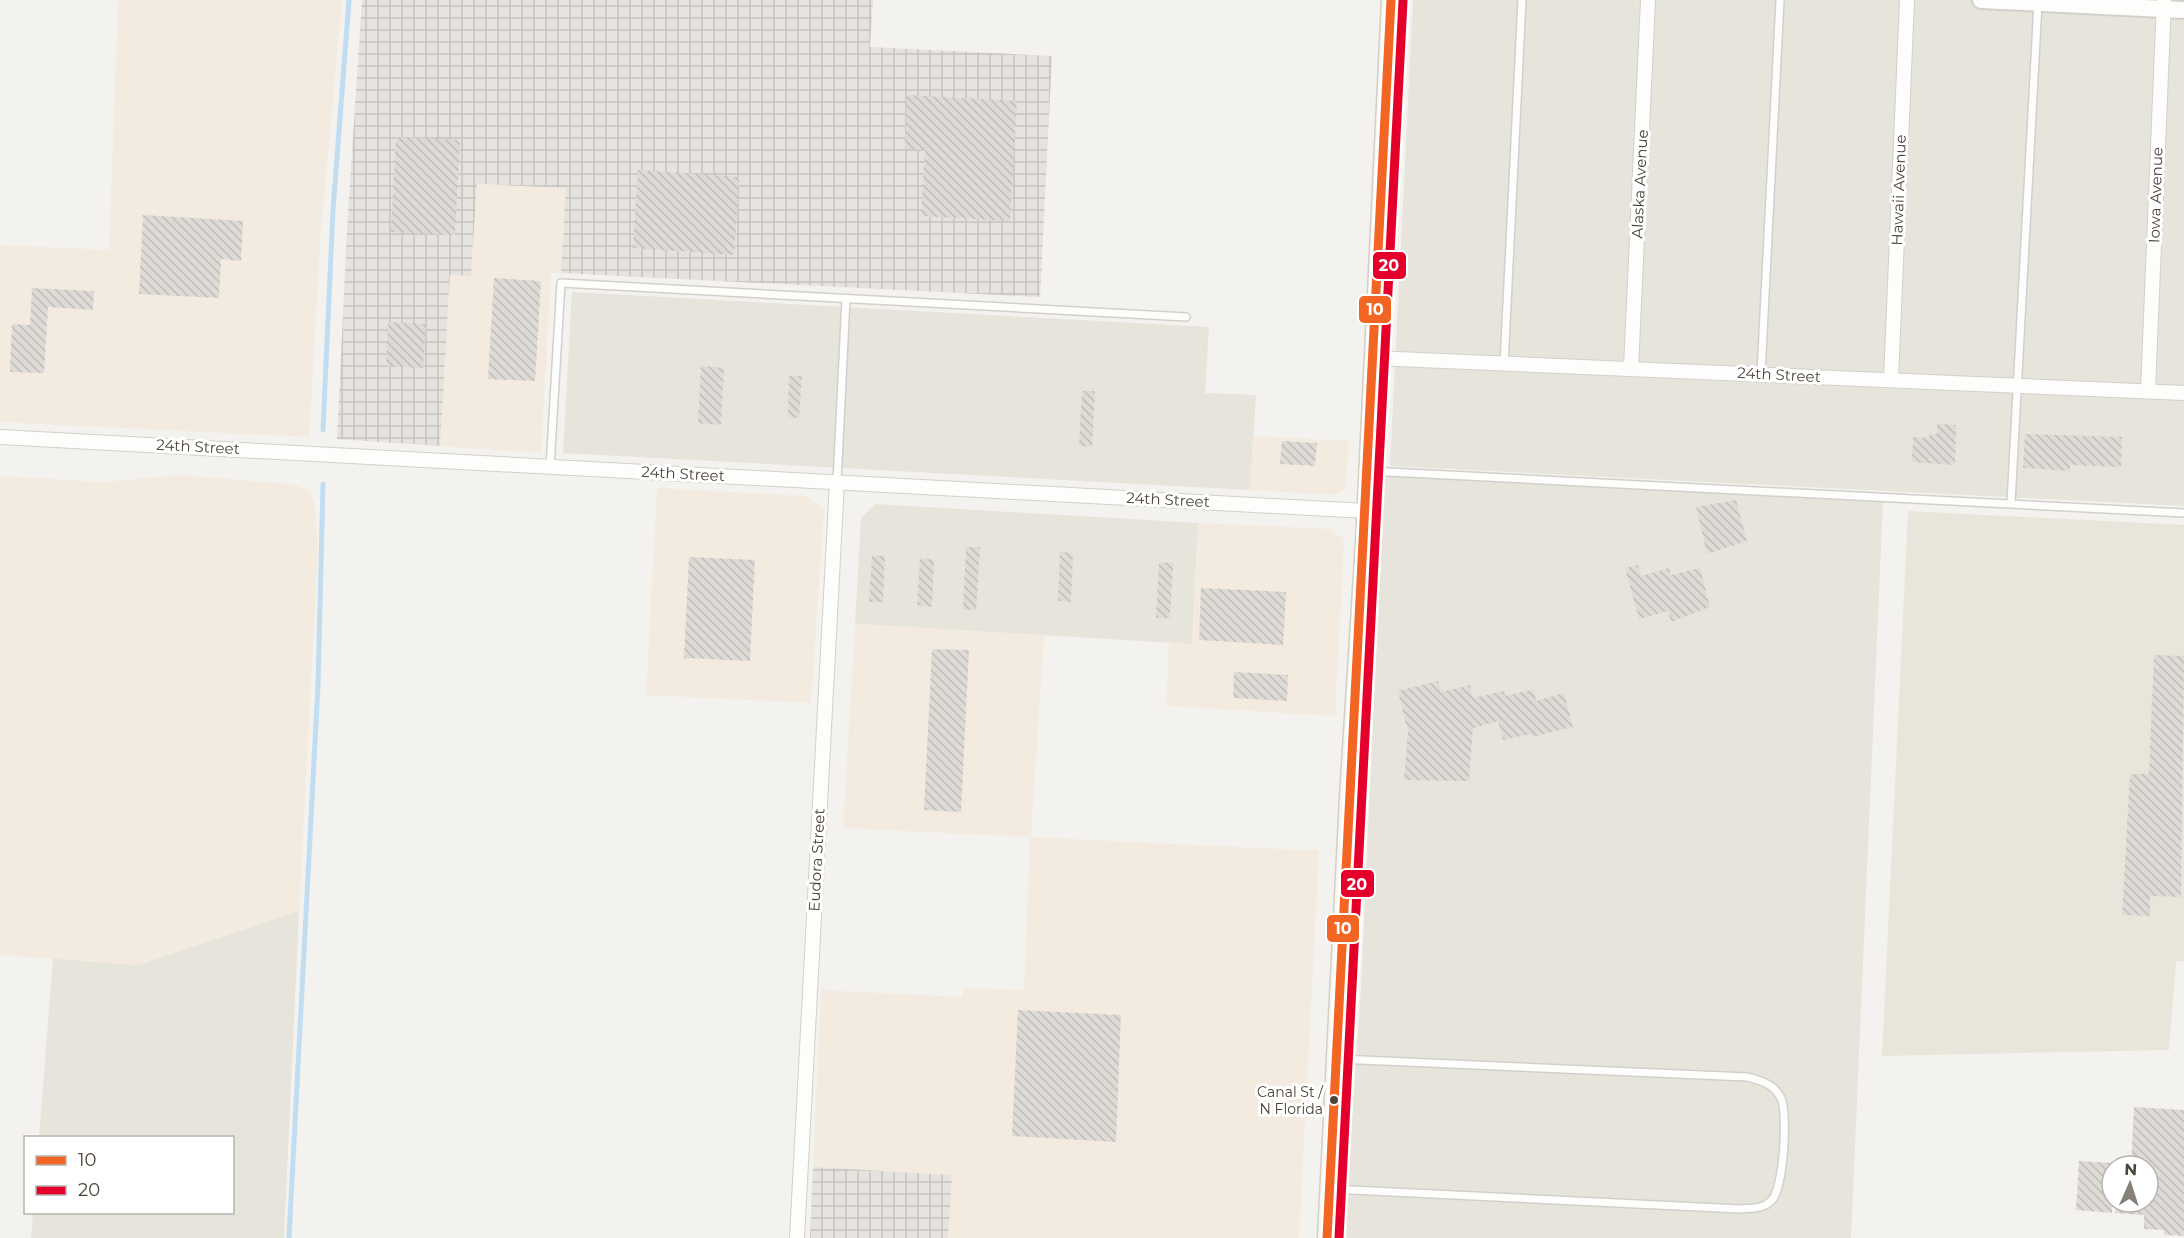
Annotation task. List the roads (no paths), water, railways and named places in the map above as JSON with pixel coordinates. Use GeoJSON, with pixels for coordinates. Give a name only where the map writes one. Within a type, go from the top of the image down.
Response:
{"type":"FeatureCollection","features":[{"type":"Feature","properties":{"kind":"main road"},"geometry":{"type":"LineString","coordinates":[[1327,1238],[1391,0]]}},
{"type":"Feature","properties":{"kind":"street","name":"Alaska Avenue"},"geometry":{"type":"LineString","coordinates":[[1631,368],[1648,0]]}},
{"type":"Feature","properties":{"kind":"street","name":"Hawaii Avenue"},"geometry":{"type":"LineString","coordinates":[[1891,380],[1907,0]]}},
{"type":"Feature","properties":{"kind":"street"},"geometry":{"type":"LineString","coordinates":[[1981,0],[2164,5],[2184,10]]}},
{"type":"Feature","properties":{"kind":"street","name":"Iowa Avenue"},"geometry":{"type":"LineString","coordinates":[[2148,391],[2164,5]]}},
{"type":"Feature","properties":{"kind":"street","name":"24th Street"},"geometry":{"type":"LineString","coordinates":[[1373,358],[2184,393]]}},
{"type":"Feature","properties":{"kind":"street","name":"24th Street"},"geometry":{"type":"LineString","coordinates":[[0,437],[1366,511]]}},
{"type":"Feature","properties":{"kind":"street","name":"Eudora Street"},"geometry":{"type":"LineString","coordinates":[[797,1238],[837,482]]}},
{"type":"Feature","properties":{"kind":"lane"},"geometry":{"type":"LineString","coordinates":[[1504,365],[1522,0]]}},
{"type":"Feature","properties":{"kind":"lane"},"geometry":{"type":"LineString","coordinates":[[1761,374],[1780,0]]}},
{"type":"Feature","properties":{"kind":"lane"},"geometry":{"type":"LineString","coordinates":[[2011,503],[2038,1]]}},
{"type":"Feature","properties":{"kind":"lane"},"geometry":{"type":"LineString","coordinates":[[550,467],[561,283],[1186,317]]}},
{"type":"Feature","properties":{"kind":"lane"},"geometry":{"type":"LineString","coordinates":[[837,482],[846,299]]}},
{"type":"Feature","properties":{"kind":"lane"},"geometry":{"type":"LineString","coordinates":[[1368,471],[2184,513]]}},
{"type":"Feature","properties":{"kind":"lane"},"geometry":{"type":"LineString","coordinates":[[1329,1189],[1740,1209],[1758,1208],[1770,1202],[1781,1180],[1784,1106],[1774,1088],[1762,1081],[1747,1077],[1335,1059]]}},
{"type":"Feature","properties":{"kind":"waterway"},"geometry":{"type":"LineString","coordinates":[[323,430],[333,210],[349,0]]}},
{"type":"Feature","properties":{"kind":"waterway"},"geometry":{"type":"LineString","coordinates":[[289,1238],[318,685],[323,484]]}},
{"type":"Feature","properties":{"kind":"place","name":"Canal St / N Florida"},"geometry":{"type":"Point","coordinates":[1334,1100]}}]}
